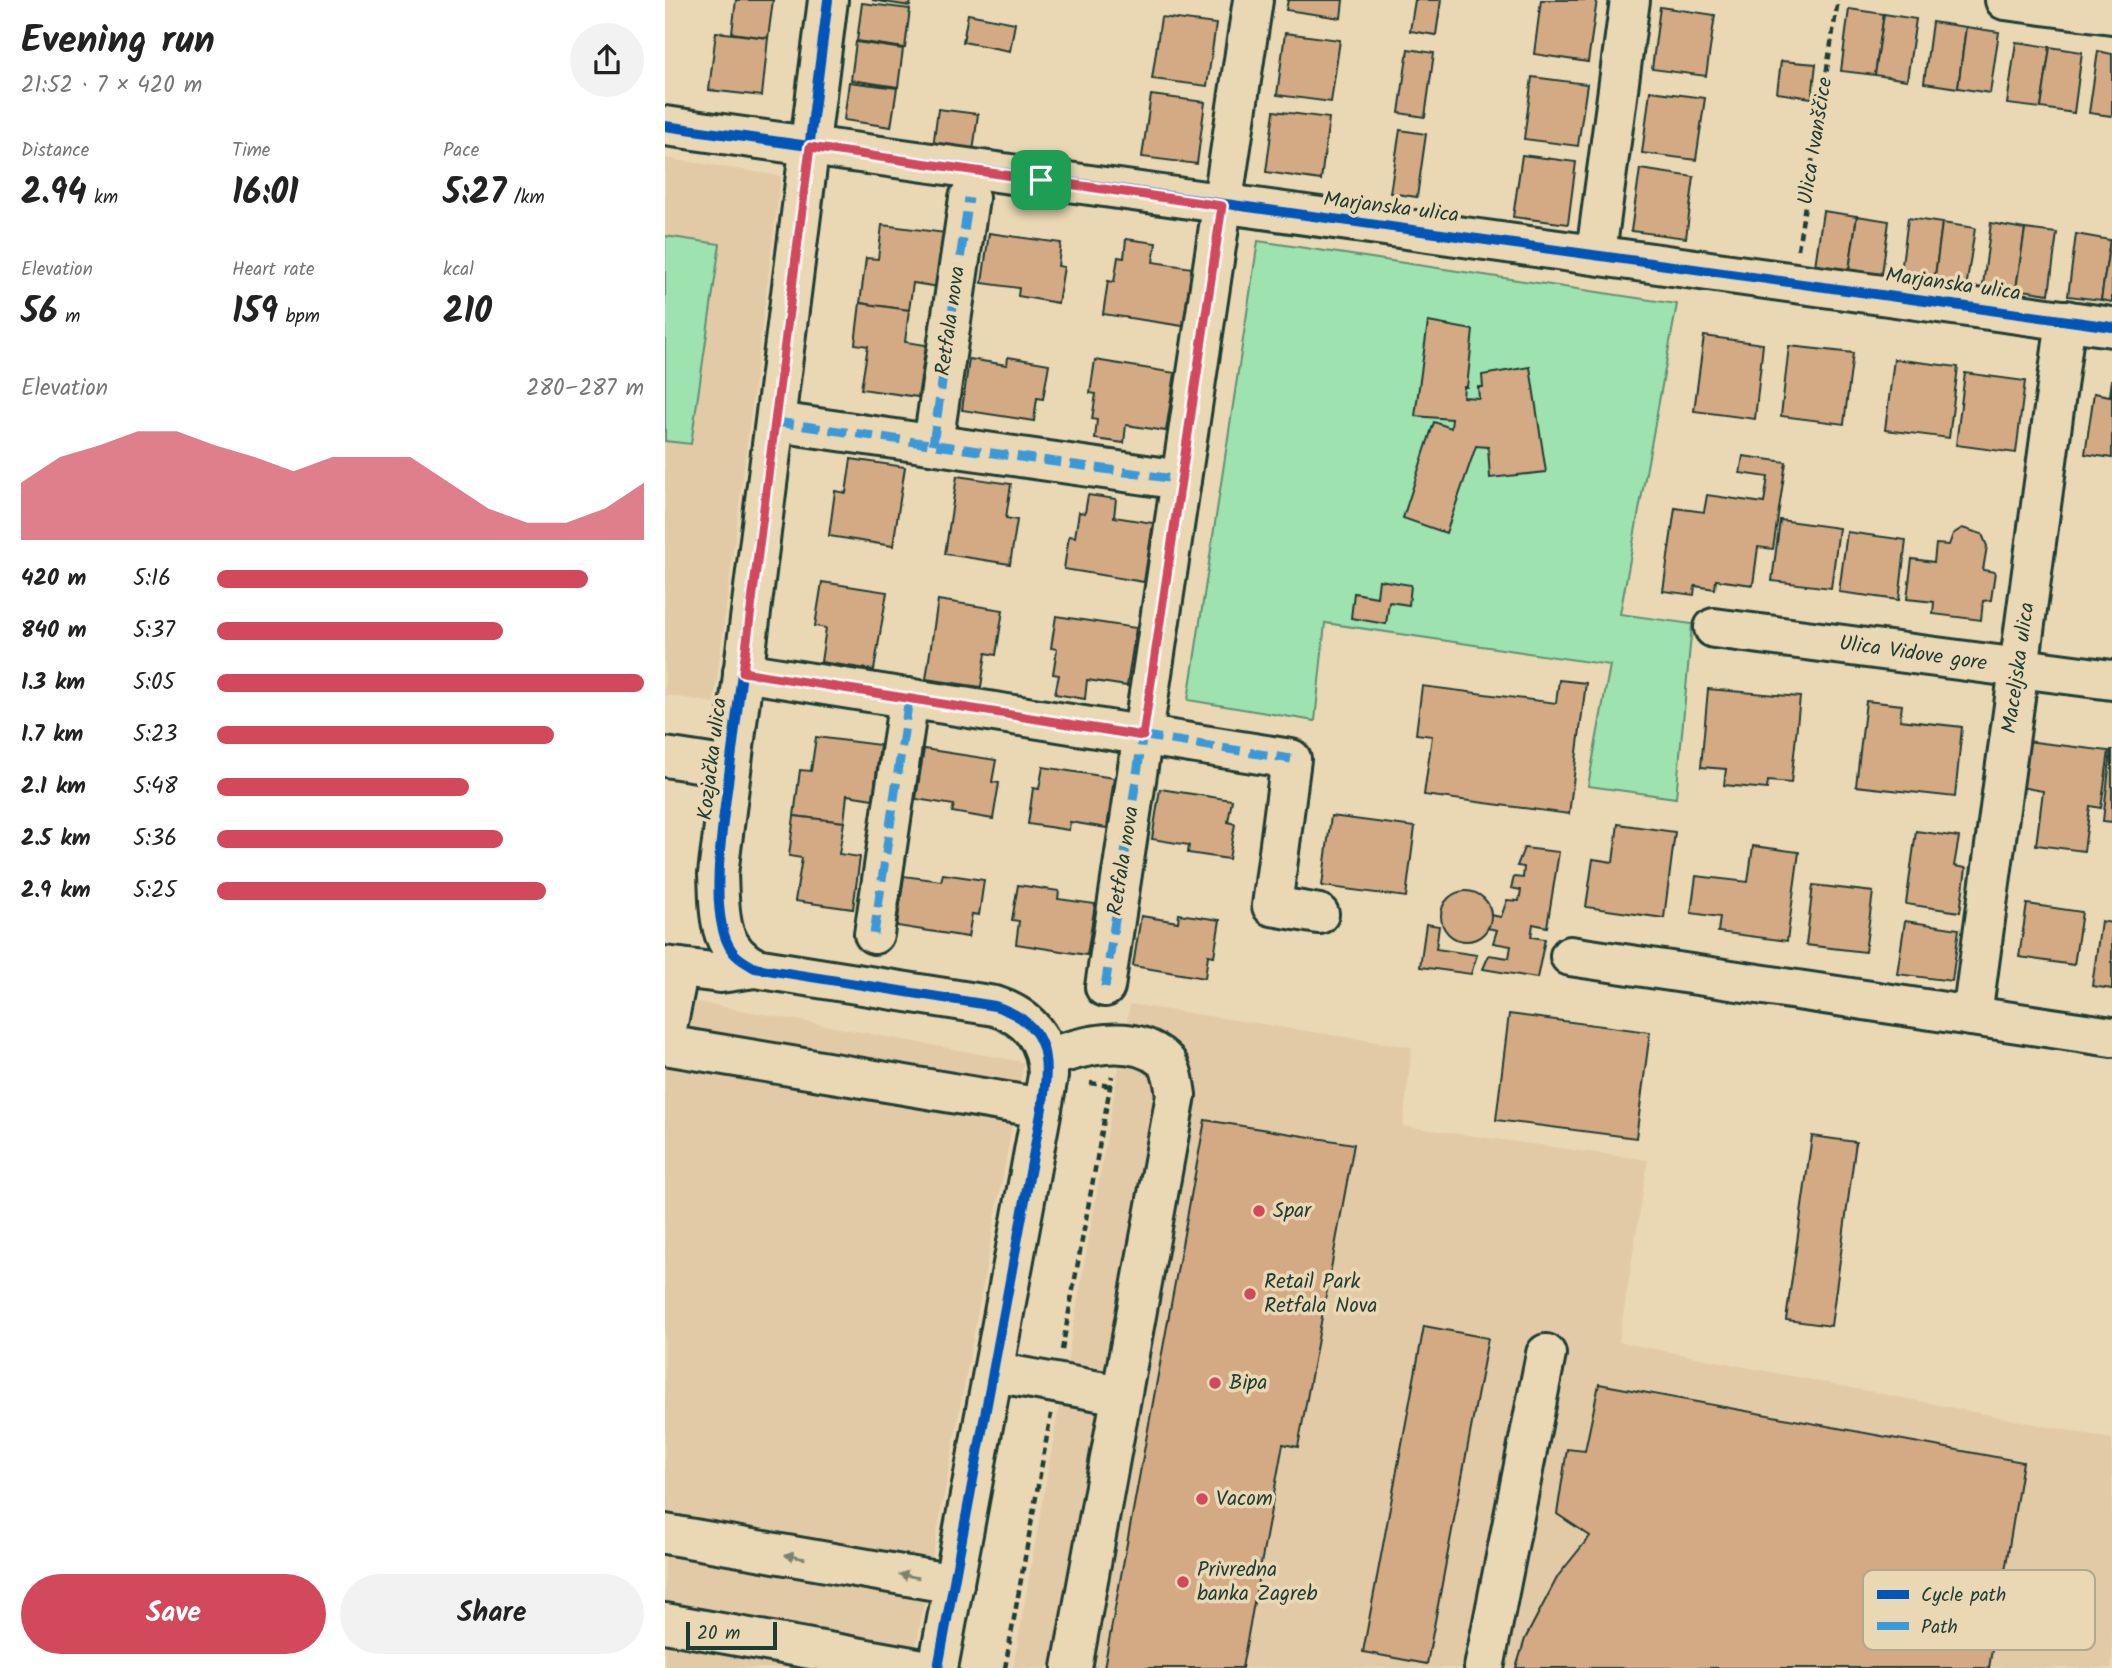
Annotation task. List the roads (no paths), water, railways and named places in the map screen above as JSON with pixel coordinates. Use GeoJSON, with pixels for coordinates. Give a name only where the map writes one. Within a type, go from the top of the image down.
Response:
{"type":"FeatureCollection","features":[{"type":"Feature","properties":{"kind":"street","name":"Kozjačka ulica"},"geometry":{"type":"LineString","coordinates":[[755,968],[732,951],[724,934],[719,908],[718,874],[828,0]]}},
{"type":"Feature","properties":{"kind":"street"},"geometry":{"type":"LineString","coordinates":[[1222,206],[1253,0]]}},
{"type":"Feature","properties":{"kind":"street"},"geometry":{"type":"LineString","coordinates":[[1596,253],[1630,0]]}},
{"type":"Feature","properties":{"kind":"street"},"geometry":{"type":"LineString","coordinates":[[2005,0],[2112,14]]}},
{"type":"Feature","properties":{"kind":"street","name":"Marjanska ulica"},"geometry":{"type":"LineString","coordinates":[[665,125],[1222,206],[1596,253],[2112,327]]}},
{"type":"Feature","properties":{"kind":"street","name":"Retfala nova"},"geometry":{"type":"LineString","coordinates":[[933,444],[968,198]]}},
{"type":"Feature","properties":{"kind":"street","name":"Retfala nova"},"geometry":{"type":"LineString","coordinates":[[1105,986],[1222,206]]}},
{"type":"Feature","properties":{"kind":"street","name":"Maceljska ulica"},"geometry":{"type":"LineString","coordinates":[[1972,1016],[2066,320]]}},
{"type":"Feature","properties":{"kind":"street"},"geometry":{"type":"LineString","coordinates":[[776,422],[1181,480]]}},
{"type":"Feature","properties":{"kind":"street","name":"Ulica Vidove gore"},"geometry":{"type":"LineString","coordinates":[[1714,628],[2112,681]]}},
{"type":"Feature","properties":{"kind":"street"},"geometry":{"type":"LineString","coordinates":[[743,672],[1291,760],[1272,906],[1319,914]]}},
{"type":"Feature","properties":{"kind":"street"},"geometry":{"type":"LineString","coordinates":[[874,934],[909,698]]}},
{"type":"Feature","properties":{"kind":"street"},"geometry":{"type":"LineString","coordinates":[[665,757],[730,767]]}},
{"type":"Feature","properties":{"kind":"street"},"geometry":{"type":"LineString","coordinates":[[1570,956],[2112,1037]]}},
{"type":"Feature","properties":{"kind":"street"},"geometry":{"type":"LineString","coordinates":[[665,1038],[672,967],[720,973],[755,968],[995,1006],[1013,1012],[1041,1039],[1048,1058],[1042,1108],[938,1668]]}},
{"type":"Feature","properties":{"kind":"street"},"geometry":{"type":"LineString","coordinates":[[1048,1058],[1075,1048],[1117,1044],[1146,1051],[1165,1060],[1172,1074],[1176,1095],[1072,1668]]}},
{"type":"Feature","properties":{"kind":"street"},"geometry":{"type":"LineString","coordinates":[[665,1045],[1042,1108]]}},
{"type":"Feature","properties":{"kind":"street"},"geometry":{"type":"LineString","coordinates":[[1484,1668],[1546,1354]]}},
{"type":"Feature","properties":{"kind":"street"},"geometry":{"type":"LineString","coordinates":[[993,1372],[1121,1395]]}},
{"type":"Feature","properties":{"kind":"street"},"geometry":{"type":"LineString","coordinates":[[665,1534],[954,1584]]}},
{"type":"Feature","properties":{"kind":"street"},"geometry":{"type":"LineString","coordinates":[[665,1623],[917,1668]]}},
{"type":"Feature","properties":{"kind":"place","name":"Spar"},"geometry":{"type":"Point","coordinates":[1259,1211]}},
{"type":"Feature","properties":{"kind":"place","name":"Retail Park Retfala Nova"},"geometry":{"type":"Point","coordinates":[1250,1294]}},
{"type":"Feature","properties":{"kind":"place","name":"Bipa"},"geometry":{"type":"Point","coordinates":[1215,1383]}},
{"type":"Feature","properties":{"kind":"place","name":"Vacom"},"geometry":{"type":"Point","coordinates":[1202,1499]}},
{"type":"Feature","properties":{"kind":"place","name":"Privredna banka Zagreb"},"geometry":{"type":"Point","coordinates":[1183,1582]}}]}
